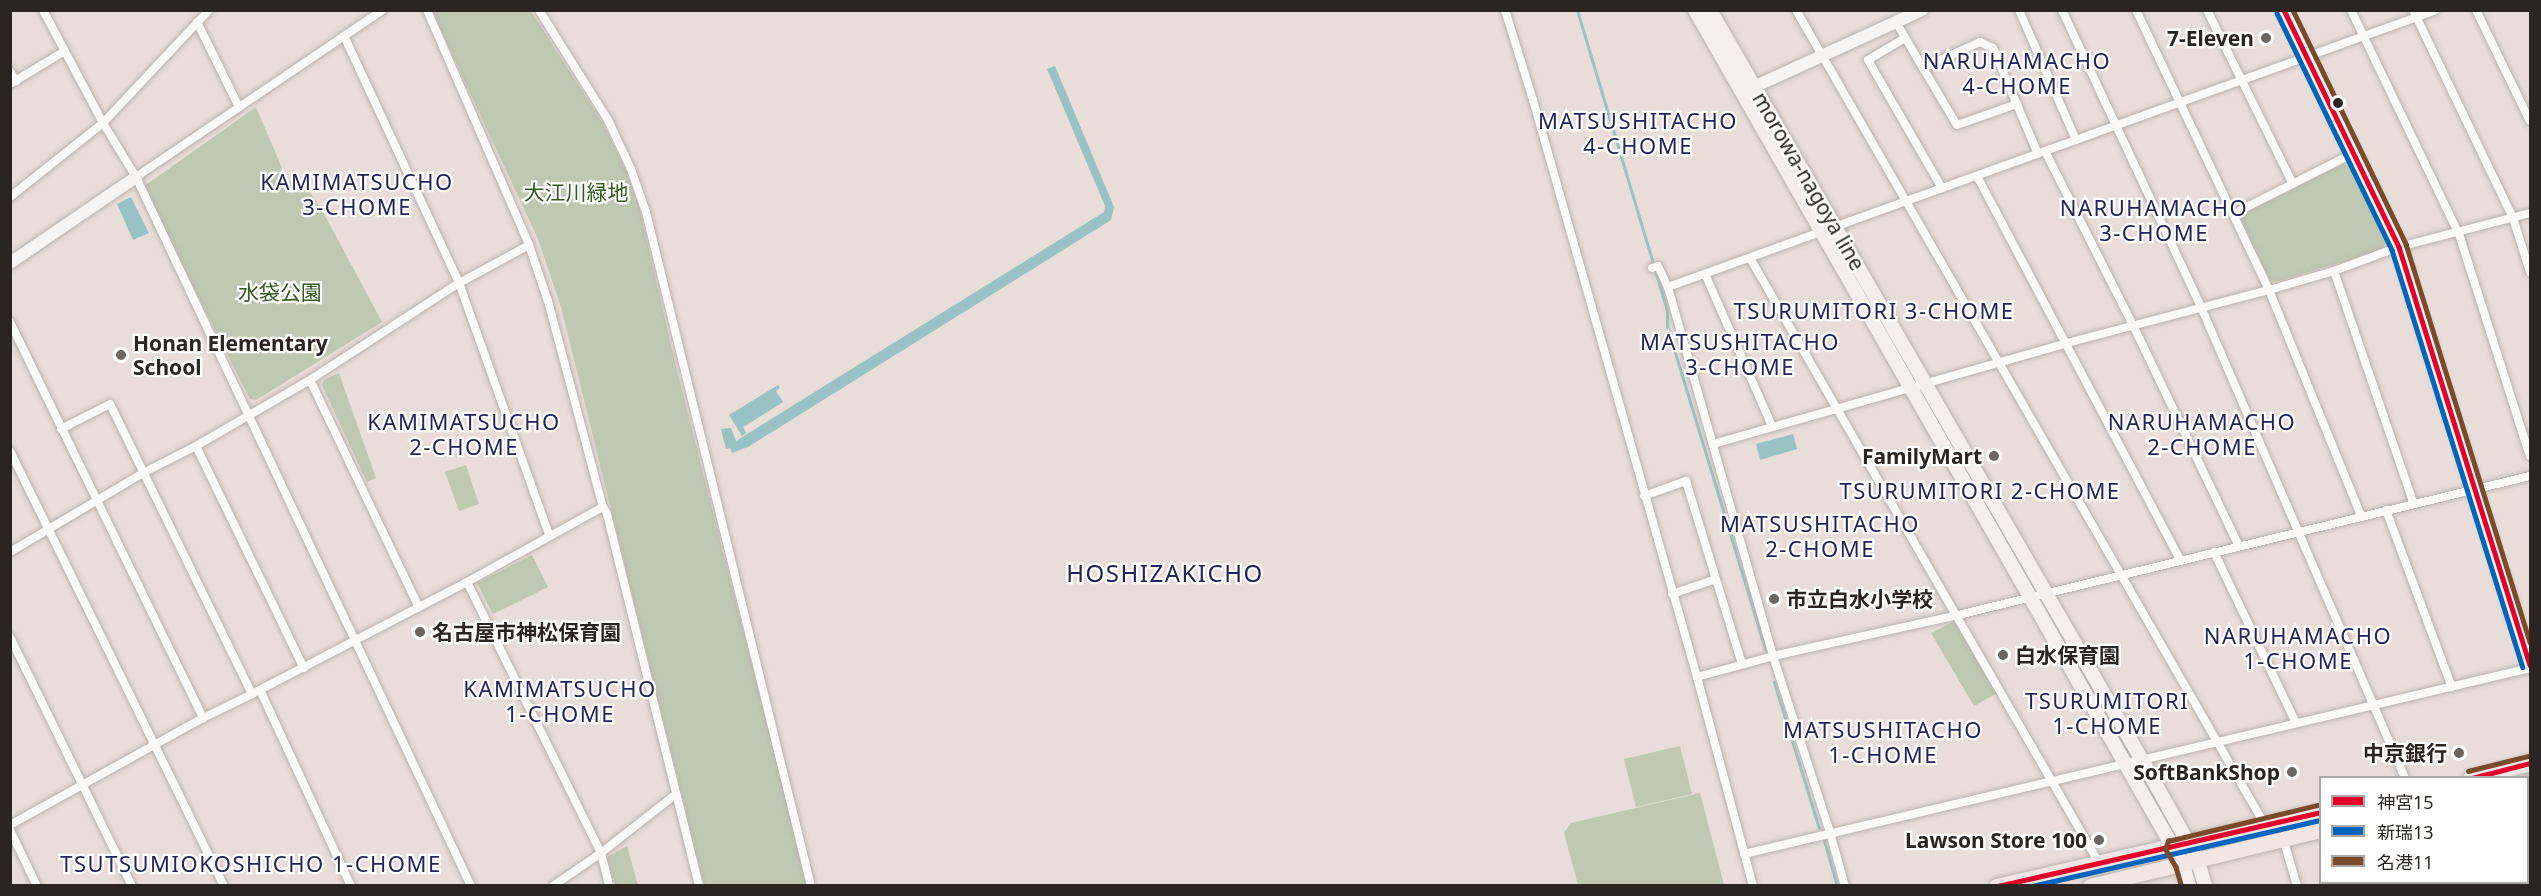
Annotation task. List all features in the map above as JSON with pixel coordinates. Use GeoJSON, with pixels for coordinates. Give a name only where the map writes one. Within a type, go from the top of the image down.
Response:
{"type":"FeatureCollection","features":[{"type":"Feature","properties":{"kind":"highway"},"geometry":{"type":"LineString","coordinates":[[2475,776],[2530,764]]}},
{"type":"Feature","properties":{"kind":"highway"},"geometry":{"type":"LineString","coordinates":[[1996,885],[2319,812]]}},
{"type":"Feature","properties":{"kind":"highway"},"geometry":{"type":"LineString","coordinates":[[2095,885],[2319,830]]}},
{"type":"Feature","properties":{"kind":"main road","name":"morowa-nagoya line"},"geometry":{"type":"LineString","coordinates":[[1695,10],[1836,226],[2142,760],[2188,843],[2190,885]]}},
{"type":"Feature","properties":{"kind":"main road","name":"morowa-nagoya line"},"geometry":{"type":"LineString","coordinates":[[1710,10],[1748,89],[1822,231],[2172,847],[2190,862],[2205,885]]}},
{"type":"Feature","properties":{"kind":"street"},"geometry":{"type":"LineString","coordinates":[[43,10],[103,123],[136,177],[250,413],[471,885]]}},
{"type":"Feature","properties":{"kind":"street"},"geometry":{"type":"LineString","coordinates":[[10,197],[103,123],[209,10]]}},
{"type":"Feature","properties":{"kind":"street"},"geometry":{"type":"LineString","coordinates":[[10,263],[383,10]]}},
{"type":"Feature","properties":{"kind":"street"},"geometry":{"type":"LineString","coordinates":[[427,10],[529,245],[571,381],[603,507],[607,514],[699,885]]}},
{"type":"Feature","properties":{"kind":"street"},"geometry":{"type":"LineString","coordinates":[[539,10],[608,120],[631,168],[646,212],[811,885]]}},
{"type":"Feature","properties":{"kind":"street"},"geometry":{"type":"LineString","coordinates":[[1505,10],[1533,100],[1697,677],[1753,885]]}},
{"type":"Feature","properties":{"kind":"street"},"geometry":{"type":"LineString","coordinates":[[1796,10],[2265,825]]}},
{"type":"Feature","properties":{"kind":"street"},"geometry":{"type":"LineString","coordinates":[[1748,89],[1922,10]]}},
{"type":"Feature","properties":{"kind":"street"},"geometry":{"type":"LineString","coordinates":[[2019,10],[2076,140]]}},
{"type":"Feature","properties":{"kind":"street"},"geometry":{"type":"LineString","coordinates":[[2062,10],[2201,307],[2405,776]]}},
{"type":"Feature","properties":{"kind":"street"},"geometry":{"type":"LineString","coordinates":[[2136,10],[2270,290],[2361,516]]}},
{"type":"Feature","properties":{"kind":"street"},"geometry":{"type":"LineString","coordinates":[[2207,10],[2293,184]]}},
{"type":"Feature","properties":{"kind":"street"},"geometry":{"type":"LineString","coordinates":[[1744,854],[1831,836],[2530,667],[2399,247],[2284,10]]}},
{"type":"Feature","properties":{"kind":"street"},"geometry":{"type":"LineString","coordinates":[[2351,10],[2458,234],[2530,456]]}},
{"type":"Feature","properties":{"kind":"street"},"geometry":{"type":"LineString","coordinates":[[1668,287],[2308,58],[2364,37],[2414,14],[2436,10]]}},
{"type":"Feature","properties":{"kind":"street"},"geometry":{"type":"LineString","coordinates":[[2476,10],[2530,121]]}},
{"type":"Feature","properties":{"kind":"street"},"geometry":{"type":"LineString","coordinates":[[2414,14],[2513,218],[2530,272]]}},
{"type":"Feature","properties":{"kind":"street"},"geometry":{"type":"LineString","coordinates":[[197,22],[239,107]]}},
{"type":"Feature","properties":{"kind":"street"},"geometry":{"type":"LineString","coordinates":[[1896,22],[1957,124],[2017,104]]}},
{"type":"Feature","properties":{"kind":"street"},"geometry":{"type":"LineString","coordinates":[[344,36],[459,283],[549,535]]}},
{"type":"Feature","properties":{"kind":"street"},"geometry":{"type":"LineString","coordinates":[[1905,38],[1868,60],[1942,188]]}},
{"type":"Feature","properties":{"kind":"street"},"geometry":{"type":"LineString","coordinates":[[1923,68],[1980,42],[1993,48],[2017,104],[2133,325],[2239,546]]}},
{"type":"Feature","properties":{"kind":"street"},"geometry":{"type":"LineString","coordinates":[[10,71],[13,82],[65,51]]}},
{"type":"Feature","properties":{"kind":"street"},"geometry":{"type":"LineString","coordinates":[[2233,214],[2354,153]]}},
{"type":"Feature","properties":{"kind":"street"},"geometry":{"type":"LineString","coordinates":[[1977,176],[2180,560]]}},
{"type":"Feature","properties":{"kind":"street"},"geometry":{"type":"LineString","coordinates":[[1713,444],[1838,407],[1913,389],[2067,343],[2270,290],[2334,271],[2399,247],[2458,234],[2530,213]]}},
{"type":"Feature","properties":{"kind":"street"},"geometry":{"type":"LineString","coordinates":[[10,552],[143,473],[196,446],[310,380],[459,283],[529,245]]}},
{"type":"Feature","properties":{"kind":"street"},"geometry":{"type":"LineString","coordinates":[[1750,258],[2100,863]]}},
{"type":"Feature","properties":{"kind":"street"},"geometry":{"type":"LineString","coordinates":[[1654,268],[1658,266],[1668,287],[1773,656],[1845,885]]}},
{"type":"Feature","properties":{"kind":"street"},"geometry":{"type":"LineString","coordinates":[[2334,271],[2414,504]]}},
{"type":"Feature","properties":{"kind":"street"},"geometry":{"type":"LineString","coordinates":[[1705,274],[1772,426]]}},
{"type":"Feature","properties":{"kind":"street"},"geometry":{"type":"LineString","coordinates":[[10,322],[203,718]]}},
{"type":"Feature","properties":{"kind":"street"},"geometry":{"type":"LineString","coordinates":[[310,380],[418,607]]}},
{"type":"Feature","properties":{"kind":"street"},"geometry":{"type":"LineString","coordinates":[[61,429],[110,404],[351,885]]}},
{"type":"Feature","properties":{"kind":"street"},"geometry":{"type":"LineString","coordinates":[[196,446],[304,668]]}},
{"type":"Feature","properties":{"kind":"street"},"geometry":{"type":"LineString","coordinates":[[10,451],[224,885]]}},
{"type":"Feature","properties":{"kind":"street"},"geometry":{"type":"LineString","coordinates":[[1697,677],[1773,656],[1958,615],[2530,476]]}},
{"type":"Feature","properties":{"kind":"street"},"geometry":{"type":"LineString","coordinates":[[1644,496],[1686,481],[1742,664]]}},
{"type":"Feature","properties":{"kind":"street"},"geometry":{"type":"LineString","coordinates":[[10,825],[203,718],[304,668],[603,507]]}},
{"type":"Feature","properties":{"kind":"street"},"geometry":{"type":"LineString","coordinates":[[2386,510],[2452,687]]}},
{"type":"Feature","properties":{"kind":"street"},"geometry":{"type":"LineString","coordinates":[[2214,552],[2296,723]]}},
{"type":"Feature","properties":{"kind":"street"},"geometry":{"type":"LineString","coordinates":[[1672,594],[1716,579]]}},
{"type":"Feature","properties":{"kind":"street"},"geometry":{"type":"LineString","coordinates":[[467,582],[601,853],[609,885]]}},
{"type":"Feature","properties":{"kind":"street"},"geometry":{"type":"LineString","coordinates":[[10,638],[132,885]]}},
{"type":"Feature","properties":{"kind":"street"},"geometry":{"type":"LineString","coordinates":[[553,885],[601,853],[676,794]]}},
{"type":"Feature","properties":{"kind":"street"},"geometry":{"type":"LineString","coordinates":[[10,830],[37,885]]}},
{"type":"Feature","properties":{"kind":"street"},"geometry":{"type":"LineString","coordinates":[[2283,838],[2297,885]]}},
{"type":"Feature","properties":{"kind":"green space","name":"大江川緑地"},"geometry":{"type":"Polygon","coordinates":[[[432,11],[531,11],[602,122],[626,170],[640,210],[675,363],[808,885],[704,885],[561,307],[538,239],[432,11]]]}},
{"type":"Feature","properties":{"kind":"green space","name":"水袋公園"},"geometry":{"type":"Polygon","coordinates":[[[256,107],[288,182],[300,177],[322,210],[382,322],[256,400],[250,399],[143,187],[256,107]]]}},
{"type":"Feature","properties":{"kind":"green space"},"geometry":{"type":"Polygon","coordinates":[[[2343,164],[2350,166],[2386,243],[2382,250],[2276,282],[2270,280],[2240,219],[2243,214],[2343,164]]]}},
{"type":"Feature","properties":{"kind":"green space"},"geometry":{"type":"Polygon","coordinates":[[[339,373],[376,478],[367,482],[322,385],[324,380],[339,373]]]}},
{"type":"Feature","properties":{"kind":"green space"},"geometry":{"type":"Polygon","coordinates":[[[466,465],[479,504],[459,511],[445,472],[466,465]]]}},
{"type":"Feature","properties":{"kind":"green space"},"geometry":{"type":"Polygon","coordinates":[[[532,555],[548,587],[493,614],[477,583],[532,555]]]}},
{"type":"Feature","properties":{"kind":"green space"},"geometry":{"type":"Polygon","coordinates":[[[1957,620],[1997,693],[1974,706],[1931,633],[1957,620]]]}},
{"type":"Feature","properties":{"kind":"green space"},"geometry":{"type":"Polygon","coordinates":[[[1680,746],[1692,794],[1636,807],[1624,759],[1680,746]]]}},
{"type":"Feature","properties":{"kind":"green space"},"geometry":{"type":"Polygon","coordinates":[[[1700,793],[1724,885],[1578,885],[1564,833],[1571,823],[1700,793]]]}},
{"type":"Feature","properties":{"kind":"green space"},"geometry":{"type":"Polygon","coordinates":[[[627,846],[638,885],[615,885],[607,857],[627,846]]]}},
{"type":"Feature","properties":{"kind":"water"},"geometry":{"type":"Polygon","coordinates":[[[1055,66],[1114,207],[1111,220],[748,447],[732,453],[730,448],[726,449],[721,429],[731,428],[736,441],[1104,212],[1105,206],[1047,69],[1055,66]]]}},
{"type":"Feature","properties":{"kind":"water"},"geometry":{"type":"Polygon","coordinates":[[[131,197],[149,233],[133,240],[117,204],[131,197]]]}},
{"type":"Feature","properties":{"kind":"water"},"geometry":{"type":"Polygon","coordinates":[[[778,385],[780,388],[776,391],[783,402],[743,427],[746,433],[742,436],[729,415],[778,385]]]}},
{"type":"Feature","properties":{"kind":"water"},"geometry":{"type":"Polygon","coordinates":[[[1793,434],[1797,449],[1760,460],[1756,444],[1793,434]]]}},
{"type":"Feature","properties":{"kind":"waterway"},"geometry":{"type":"LineString","coordinates":[[1577,10],[1667,310],[1667,326],[1766,652]]}},
{"type":"Feature","properties":{"kind":"waterway"},"geometry":{"type":"LineString","coordinates":[[1774,682],[1819,828]]}},
{"type":"Feature","properties":{"kind":"waterway"},"geometry":{"type":"LineString","coordinates":[[1824,840],[1837,886]]}},
{"type":"Feature","properties":{"kind":"transit line","name":"神宮15"},"geometry":{"type":"LineString","coordinates":[[2284,10],[2399,247],[2530,665]]}},
{"type":"Feature","properties":{"kind":"transit line","name":"名港11"},"geometry":{"type":"LineString","coordinates":[[2293,10],[2406,244],[2530,642]]}},
{"type":"Feature","properties":{"kind":"transit line","name":"新瑞13"},"geometry":{"type":"LineString","coordinates":[[2277,13],[2392,250],[2523,667]]}},
{"type":"Feature","properties":{"kind":"transit line","name":"名港11"},"geometry":{"type":"LineString","coordinates":[[2468,771],[2528,756]]}},
{"type":"Feature","properties":{"kind":"transit line","name":"神宮15"},"geometry":{"type":"LineString","coordinates":[[2480,776],[2530,763]]}},
{"type":"Feature","properties":{"kind":"transit line","name":"名港11"},"geometry":{"type":"LineString","coordinates":[[2181,886],[2176,868],[2165,849],[2168,841],[2318,805]]}},
{"type":"Feature","properties":{"kind":"transit line","name":"神宮15"},"geometry":{"type":"LineString","coordinates":[[1998,886],[2319,812]]}},
{"type":"Feature","properties":{"kind":"transit line","name":"新瑞13"},"geometry":{"type":"LineString","coordinates":[[2032,886],[2319,820]]}},
{"type":"Feature","properties":{"kind":"place","name":"7-Eleven"},"geometry":{"type":"Point","coordinates":[2266,38]}},
{"type":"Feature","properties":{"kind":"place","name":"Honan Elementary School"},"geometry":{"type":"Point","coordinates":[121,355]}},
{"type":"Feature","properties":{"kind":"place","name":"FamilyMart"},"geometry":{"type":"Point","coordinates":[1994,456]}},
{"type":"Feature","properties":{"kind":"place","name":"市立白水小学校"},"geometry":{"type":"Point","coordinates":[1774,599]}},
{"type":"Feature","properties":{"kind":"place","name":"名古屋市神松保育園"},"geometry":{"type":"Point","coordinates":[420,632]}},
{"type":"Feature","properties":{"kind":"place","name":"白水保育園"},"geometry":{"type":"Point","coordinates":[2003,655]}},
{"type":"Feature","properties":{"kind":"place","name":"中京銀行"},"geometry":{"type":"Point","coordinates":[2459,753]}},
{"type":"Feature","properties":{"kind":"place","name":"SoftBankShop"},"geometry":{"type":"Point","coordinates":[2292,772]}},
{"type":"Feature","properties":{"kind":"place","name":"Lawson Store 100"},"geometry":{"type":"Point","coordinates":[2099,840]}},
{"type":"Feature","properties":{"kind":"district","name":"NARUHAMACHO 4-CHOME"},"geometry":{"type":"Point","coordinates":[2017,72]}},
{"type":"Feature","properties":{"kind":"district","name":"MATSUSHITACHO 4-CHOME"},"geometry":{"type":"Point","coordinates":[1638,132]}},
{"type":"Feature","properties":{"kind":"district","name":"KAMIMATSUCHO 3-CHOME"},"geometry":{"type":"Point","coordinates":[357,194]}},
{"type":"Feature","properties":{"kind":"district","name":"NARUHAMACHO 3-CHOME"},"geometry":{"type":"Point","coordinates":[2154,220]}},
{"type":"Feature","properties":{"kind":"district","name":"TSURUMITORI 3-CHOME"},"geometry":{"type":"Point","coordinates":[1874,311]}},
{"type":"Feature","properties":{"kind":"district","name":"MATSUSHITACHO 3-CHOME"},"geometry":{"type":"Point","coordinates":[1740,354]}},
{"type":"Feature","properties":{"kind":"district","name":"KAMIMATSUCHO 2-CHOME"},"geometry":{"type":"Point","coordinates":[464,434]}},
{"type":"Feature","properties":{"kind":"district","name":"NARUHAMACHO 2-CHOME"},"geometry":{"type":"Point","coordinates":[2202,434]}},
{"type":"Feature","properties":{"kind":"district","name":"TSURUMITORI 2-CHOME"},"geometry":{"type":"Point","coordinates":[1980,491]}},
{"type":"Feature","properties":{"kind":"district","name":"MATSUSHITACHO 2-CHOME"},"geometry":{"type":"Point","coordinates":[1820,536]}},
{"type":"Feature","properties":{"kind":"district","name":"HOSHIZAKICHO"},"geometry":{"type":"Point","coordinates":[1165,573]}},
{"type":"Feature","properties":{"kind":"district","name":"NARUHAMACHO 1-CHOME"},"geometry":{"type":"Point","coordinates":[2298,648]}},
{"type":"Feature","properties":{"kind":"district","name":"KAMIMATSUCHO 1-CHOME"},"geometry":{"type":"Point","coordinates":[560,700]}},
{"type":"Feature","properties":{"kind":"district","name":"TSURUMITORI 1-CHOME"},"geometry":{"type":"Point","coordinates":[2107,712]}},
{"type":"Feature","properties":{"kind":"district","name":"MATSUSHITACHO 1-CHOME"},"geometry":{"type":"Point","coordinates":[1883,742]}},
{"type":"Feature","properties":{"kind":"district","name":"TSUTSUMIOKOSHICHO 1-CHOME"},"geometry":{"type":"Point","coordinates":[251,864]}}]}
